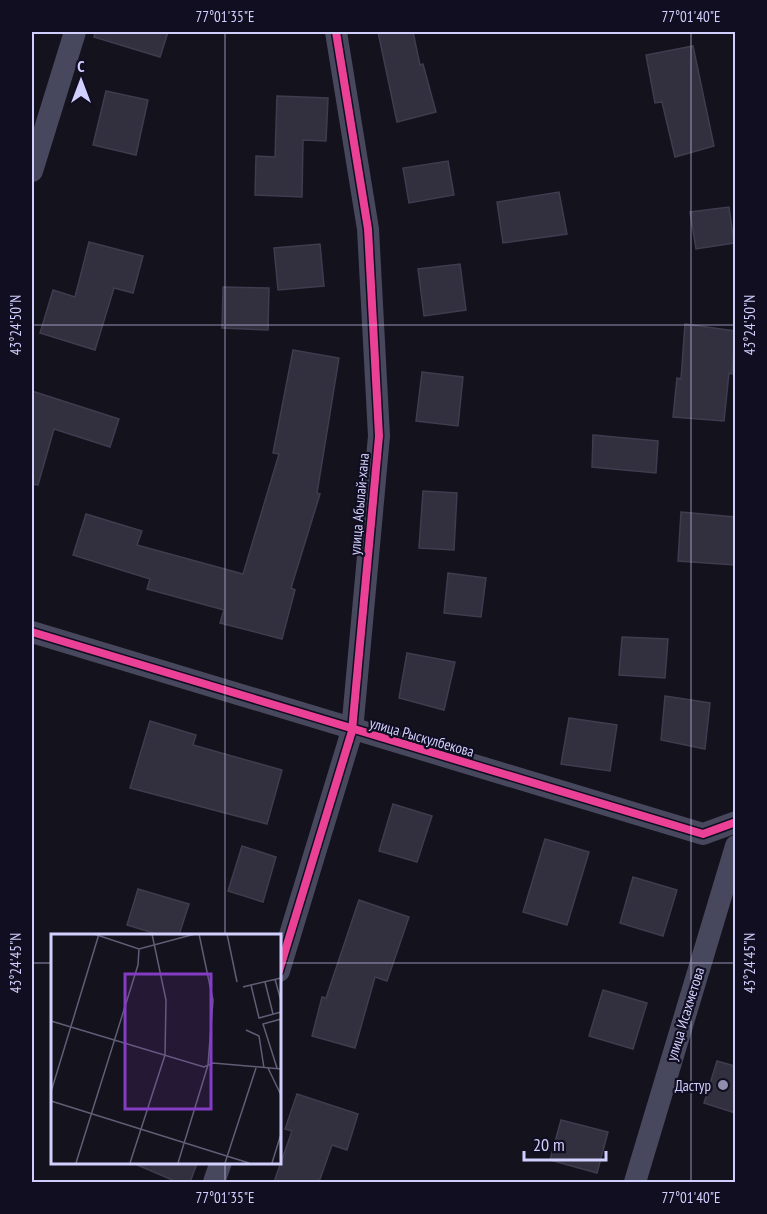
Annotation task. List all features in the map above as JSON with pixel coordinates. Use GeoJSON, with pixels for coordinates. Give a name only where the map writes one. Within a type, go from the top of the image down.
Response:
{"type":"FeatureCollection","features":[{"type":"Feature","properties":{"kind":"street"},"geometry":{"type":"LineString","coordinates":[[32,171],[75,32]]}},
{"type":"Feature","properties":{"kind":"street","name":"улица Абылай-хана"},"geometry":{"type":"LineString","coordinates":[[280,967],[352,731],[379,436],[368,229],[336,32]]}},
{"type":"Feature","properties":{"kind":"street","name":"улица Рыскулбекова"},"geometry":{"type":"LineString","coordinates":[[32,632],[352,731],[703,834],[735,822]]}},
{"type":"Feature","properties":{"kind":"street","name":"улица Исахметова"},"geometry":{"type":"LineString","coordinates":[[635,1182],[735,846]]}},
{"type":"Feature","properties":{"kind":"street"},"geometry":{"type":"LineString","coordinates":[[214,1182],[219,1163]]}},
{"type":"Feature","properties":{"kind":"building"},"geometry":{"type":"Polygon","coordinates":[[[95,32],[168,32],[160,57],[94,37],[95,32]]]}},
{"type":"Feature","properties":{"kind":"building"},"geometry":{"type":"Polygon","coordinates":[[[378,32],[413,32],[420,65],[423,64],[436,112],[397,122],[378,32]]]}},
{"type":"Feature","properties":{"kind":"building"},"geometry":{"type":"Polygon","coordinates":[[[693,46],[714,146],[675,157],[662,102],[655,103],[646,55],[693,46]]]}},
{"type":"Feature","properties":{"kind":"building"},"geometry":{"type":"Polygon","coordinates":[[[106,91],[148,100],[136,155],[93,145],[106,91]]]}},
{"type":"Feature","properties":{"kind":"building"},"geometry":{"type":"Polygon","coordinates":[[[277,96],[328,98],[326,141],[303,140],[302,197],[255,195],[256,156],[275,157],[277,96]]]}},
{"type":"Feature","properties":{"kind":"building"},"geometry":{"type":"Polygon","coordinates":[[[448,161],[454,195],[409,203],[403,168],[448,161]]]}},
{"type":"Feature","properties":{"kind":"building"},"geometry":{"type":"Polygon","coordinates":[[[559,192],[567,234],[503,243],[497,202],[559,192]]]}},
{"type":"Feature","properties":{"kind":"building"},"geometry":{"type":"Polygon","coordinates":[[[729,207],[734,243],[696,249],[690,212],[729,207]]]}},
{"type":"Feature","properties":{"kind":"building"},"geometry":{"type":"Polygon","coordinates":[[[89,242],[143,256],[133,293],[114,288],[95,350],[40,333],[53,290],[75,297],[89,242]]]}},
{"type":"Feature","properties":{"kind":"building"},"geometry":{"type":"Polygon","coordinates":[[[320,244],[324,286],[278,290],[274,248],[320,244]]]}},
{"type":"Feature","properties":{"kind":"building"},"geometry":{"type":"Polygon","coordinates":[[[460,264],[466,310],[424,316],[418,269],[460,264]]]}},
{"type":"Feature","properties":{"kind":"building"},"geometry":{"type":"Polygon","coordinates":[[[223,287],[269,288],[268,330],[222,328],[223,287]]]}},
{"type":"Feature","properties":{"kind":"building"},"geometry":{"type":"Polygon","coordinates":[[[685,324],[735,331],[732,374],[729,373],[724,421],[673,417],[677,378],[681,379],[685,324]]]}},
{"type":"Feature","properties":{"kind":"building"},"geometry":{"type":"Polygon","coordinates":[[[293,350],[339,358],[317,493],[320,494],[291,588],[295,590],[282,639],[220,623],[224,610],[147,589],[150,579],[73,555],[86,514],[142,531],[137,545],[243,574],[279,454],[273,453],[293,350]]]}},
{"type":"Feature","properties":{"kind":"building"},"geometry":{"type":"Polygon","coordinates":[[[422,372],[463,377],[458,426],[416,421],[422,372]]]}},
{"type":"Feature","properties":{"kind":"building"},"geometry":{"type":"Polygon","coordinates":[[[32,391],[119,419],[110,447],[54,429],[38,485],[32,484],[32,391]]]}},
{"type":"Feature","properties":{"kind":"building"},"geometry":{"type":"Polygon","coordinates":[[[593,435],[658,441],[656,473],[592,467],[593,435]]]}},
{"type":"Feature","properties":{"kind":"building"},"geometry":{"type":"Polygon","coordinates":[[[423,491],[457,493],[454,550],[419,548],[423,491]]]}},
{"type":"Feature","properties":{"kind":"building"},"geometry":{"type":"Polygon","coordinates":[[[681,512],[735,517],[735,565],[678,561],[681,512]]]}},
{"type":"Feature","properties":{"kind":"building"},"geometry":{"type":"Polygon","coordinates":[[[448,573],[486,578],[481,617],[444,613],[448,573]]]}},
{"type":"Feature","properties":{"kind":"building"},"geometry":{"type":"Polygon","coordinates":[[[622,637],[668,639],[665,678],[619,675],[622,637]]]}},
{"type":"Feature","properties":{"kind":"building"},"geometry":{"type":"Polygon","coordinates":[[[407,653],[455,662],[444,710],[399,698],[407,653]]]}},
{"type":"Feature","properties":{"kind":"building"},"geometry":{"type":"Polygon","coordinates":[[[665,696],[710,703],[705,749],[661,740],[665,696]]]}},
{"type":"Feature","properties":{"kind":"building"},"geometry":{"type":"Polygon","coordinates":[[[569,718],[617,725],[610,771],[561,764],[569,718]]]}},
{"type":"Feature","properties":{"kind":"building"},"geometry":{"type":"Polygon","coordinates":[[[150,721],[196,735],[193,745],[282,770],[267,824],[130,788],[150,721]]]}},
{"type":"Feature","properties":{"kind":"building"},"geometry":{"type":"Polygon","coordinates":[[[393,804],[432,816],[417,862],[379,851],[393,804]]]}},
{"type":"Feature","properties":{"kind":"building"},"geometry":{"type":"Polygon","coordinates":[[[545,839],[589,852],[567,925],[523,912],[545,839]]]}},
{"type":"Feature","properties":{"kind":"building"},"geometry":{"type":"Polygon","coordinates":[[[242,846],[276,857],[263,902],[228,891],[242,846]]]}},
{"type":"Feature","properties":{"kind":"building"},"geometry":{"type":"Polygon","coordinates":[[[633,877],[677,890],[663,936],[620,923],[633,877]]]}},
{"type":"Feature","properties":{"kind":"building"},"geometry":{"type":"Polygon","coordinates":[[[138,889],[189,904],[179,934],[157,934],[127,925],[138,889]]]}},
{"type":"Feature","properties":{"kind":"building"},"geometry":{"type":"Polygon","coordinates":[[[359,900],[409,917],[387,981],[375,977],[355,1048],[312,1036],[322,997],[326,998],[359,900]]]}},
{"type":"Feature","properties":{"kind":"building"},"geometry":{"type":"Polygon","coordinates":[[[603,990],[647,1003],[633,1049],[589,1036],[603,990]]]}},
{"type":"Feature","properties":{"kind":"building","name":"Дастур"},"geometry":{"type":"Polygon","coordinates":[[[717,1061],[735,1066],[735,1113],[704,1103],[717,1061]]]}},
{"type":"Feature","properties":{"kind":"building"},"geometry":{"type":"Polygon","coordinates":[[[297,1094],[358,1114],[347,1150],[332,1145],[319,1182],[274,1182],[292,1131],[285,1129],[297,1094]]]}},
{"type":"Feature","properties":{"kind":"building"},"geometry":{"type":"Polygon","coordinates":[[[561,1120],[608,1132],[597,1173],[550,1160],[561,1120]]]}},
{"type":"Feature","properties":{"kind":"building"},"geometry":{"type":"Polygon","coordinates":[[[133,1163],[197,1163],[190,1182],[177,1182],[133,1163]]]}},
{"type":"Feature","properties":{"kind":"cycle path"},"geometry":{"type":"LineString","coordinates":[[280,968],[352,731],[379,436],[368,229],[336,32]]}},
{"type":"Feature","properties":{"kind":"cycle path"},"geometry":{"type":"LineString","coordinates":[[32,632],[703,834],[736,822]]}},
{"type":"Feature","properties":{"kind":"place","name":"Дастур"},"geometry":{"type":"Point","coordinates":[723,1085]}}]}
